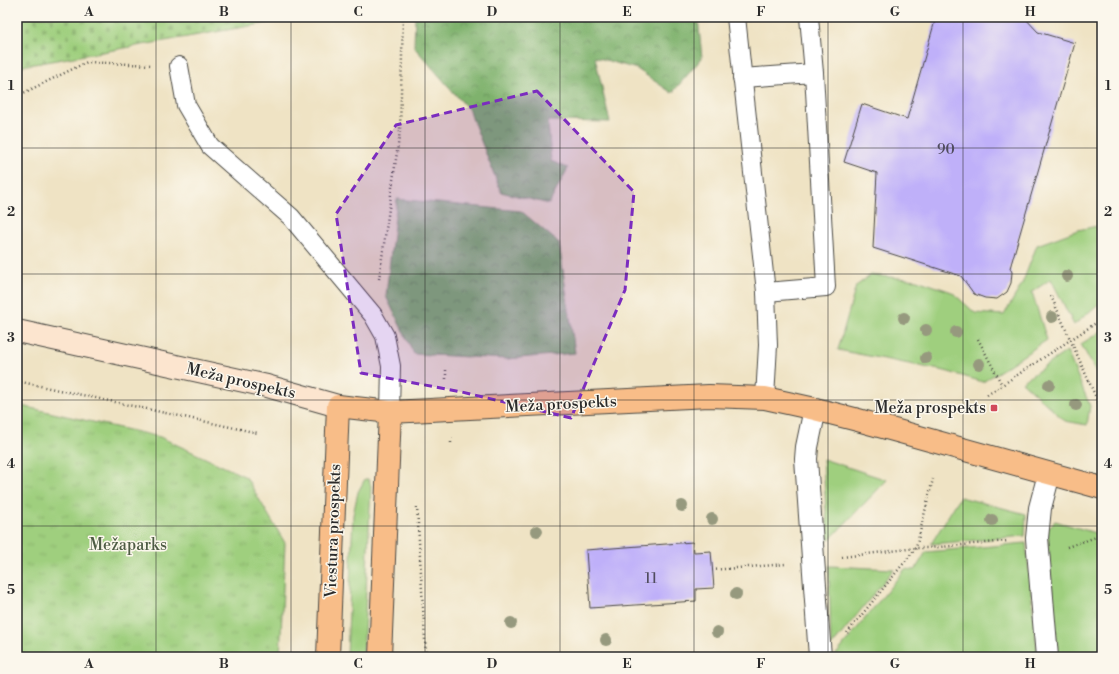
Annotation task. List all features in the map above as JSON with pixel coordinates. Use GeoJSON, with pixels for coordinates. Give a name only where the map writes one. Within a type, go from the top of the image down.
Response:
{"type":"FeatureCollection","features":[{"type":"Feature","properties":{"kind":"main road","name":"Meža prospekts"},"geometry":{"type":"LineString","coordinates":[[338,406],[390,412],[709,396],[765,398],[816,409],[1102,488]]}},
{"type":"Feature","properties":{"kind":"main road","name":"Viestura prospekts"},"geometry":{"type":"LineString","coordinates":[[328,657],[338,406]]}},
{"type":"Feature","properties":{"kind":"main road"},"geometry":{"type":"LineString","coordinates":[[380,657],[390,412]]}},
{"type":"Feature","properties":{"kind":"street","name":"Meža prospekts"},"geometry":{"type":"LineString","coordinates":[[17,330],[267,386],[338,406]]}},
{"type":"Feature","properties":{"kind":"street"},"geometry":{"type":"LineString","coordinates":[[816,409],[807,447],[806,459],[820,657]]}},
{"type":"Feature","properties":{"kind":"street"},"geometry":{"type":"LineString","coordinates":[[1047,657],[1037,538],[1040,508],[1049,474]]}},
{"type":"Feature","properties":{"kind":"lane"},"geometry":{"type":"LineString","coordinates":[[736,17],[766,292],[768,345],[765,398]]}},
{"type":"Feature","properties":{"kind":"lane"},"geometry":{"type":"LineString","coordinates":[[766,292],[826,287],[814,73],[809,17]]}},
{"type":"Feature","properties":{"kind":"lane"},"geometry":{"type":"LineString","coordinates":[[179,66],[186,105],[210,146],[291,217],[374,315],[385,336],[391,366],[390,412]]}},
{"type":"Feature","properties":{"kind":"lane"},"geometry":{"type":"LineString","coordinates":[[742,78],[814,73]]}},
{"type":"Feature","properties":{"kind":"path"},"geometry":{"type":"LineString","coordinates":[[374,315],[400,131],[403,17]]}},
{"type":"Feature","properties":{"kind":"path"},"geometry":{"type":"LineString","coordinates":[[17,96],[88,62],[179,66]]}},
{"type":"Feature","properties":{"kind":"path"},"geometry":{"type":"LineString","coordinates":[[1051,296],[1102,411]]}},
{"type":"Feature","properties":{"kind":"path"},"geometry":{"type":"LineString","coordinates":[[986,396],[1102,319]]}},
{"type":"Feature","properties":{"kind":"path"},"geometry":{"type":"LineString","coordinates":[[978,339],[1002,385]]}},
{"type":"Feature","properties":{"kind":"path"},"geometry":{"type":"LineString","coordinates":[[17,381],[258,434]]}},
{"type":"Feature","properties":{"kind":"path"},"geometry":{"type":"LineString","coordinates":[[846,635],[916,548],[932,479]]}},
{"type":"Feature","properties":{"kind":"path"},"geometry":{"type":"LineString","coordinates":[[417,504],[426,657]]}},
{"type":"Feature","properties":{"kind":"path"},"geometry":{"type":"LineString","coordinates":[[1038,561],[1049,554],[1102,535]]}},
{"type":"Feature","properties":{"kind":"path"},"geometry":{"type":"LineString","coordinates":[[712,570],[778,565],[916,548],[1037,538]]}},
{"type":"Feature","properties":{"kind":"highlighted area"},"geometry":{"type":"Polygon","coordinates":[[[537,91],[634,192],[625,290],[571,418],[462,392],[361,373],[336,214],[396,125],[537,91]]]}},
{"type":"Feature","properties":{"kind":"green space"},"geometry":{"type":"Polygon","coordinates":[[[17,17],[301,17],[17,67],[17,17]]]}},
{"type":"Feature","properties":{"kind":"green space"},"geometry":{"type":"Polygon","coordinates":[[[415,17],[698,17],[702,58],[672,93],[637,69],[595,57],[610,122],[548,121],[551,161],[568,168],[549,204],[501,192],[469,110],[414,47],[415,17]]]}},
{"type":"Feature","properties":{"kind":"green space"},"geometry":{"type":"Polygon","coordinates":[[[397,199],[521,211],[559,243],[575,353],[507,359],[414,354],[386,296],[397,199]]]}},
{"type":"Feature","properties":{"kind":"green space"},"geometry":{"type":"Polygon","coordinates":[[[1102,225],[1102,301],[1074,325],[1051,279],[1032,292],[1047,340],[983,382],[945,371],[838,350],[856,286],[871,275],[917,280],[952,292],[975,313],[1004,315],[1022,284],[1037,245],[1078,230],[1102,225]]]}},
{"type":"Feature","properties":{"kind":"green space"},"geometry":{"type":"Polygon","coordinates":[[[1102,331],[1102,383],[1081,344],[1102,331]]]}},
{"type":"Feature","properties":{"kind":"green space"},"geometry":{"type":"Polygon","coordinates":[[[1067,351],[1090,406],[1087,425],[1065,421],[1022,382],[1067,351]]]}},
{"type":"Feature","properties":{"kind":"green space","name":"Mežaparks"},"geometry":{"type":"Polygon","coordinates":[[[17,405],[160,437],[246,477],[285,543],[280,657],[17,657],[17,405]]]}},
{"type":"Feature","properties":{"kind":"green space"},"geometry":{"type":"Polygon","coordinates":[[[823,459],[887,480],[828,541],[823,459]]]}},
{"type":"Feature","properties":{"kind":"green space"},"geometry":{"type":"Polygon","coordinates":[[[365,479],[368,479],[371,486],[363,657],[347,657],[353,515],[358,492],[365,479]]]}},
{"type":"Feature","properties":{"kind":"green space"},"geometry":{"type":"Polygon","coordinates":[[[960,497],[1026,514],[1025,536],[931,544],[960,497]]]}},
{"type":"Feature","properties":{"kind":"green space"},"geometry":{"type":"Polygon","coordinates":[[[1055,521],[1102,535],[1102,657],[1058,657],[1048,546],[1048,528],[1055,521]]]}},
{"type":"Feature","properties":{"kind":"green space"},"geometry":{"type":"Polygon","coordinates":[[[1026,543],[1038,657],[834,657],[905,569],[915,570],[926,552],[1026,543]]]}},
{"type":"Feature","properties":{"kind":"green space"},"geometry":{"type":"Polygon","coordinates":[[[829,566],[894,569],[831,647],[829,566]]]}},
{"type":"Feature","properties":{"kind":"building"},"geometry":{"type":"Polygon","coordinates":[[[936,17],[1024,17],[1038,32],[1075,43],[1010,268],[1012,272],[1011,283],[1007,292],[997,299],[985,298],[974,294],[961,276],[873,248],[877,173],[844,162],[862,104],[907,119],[936,17]]]}},
{"type":"Feature","properties":{"kind":"building"},"geometry":{"type":"Polygon","coordinates":[[[693,542],[694,552],[711,551],[714,588],[696,589],[696,601],[590,608],[586,550],[693,542]]]}},
{"type":"Feature","properties":{"kind":"place","name":"Meža prospekts"},"geometry":{"type":"Point","coordinates":[994,408]}}]}
